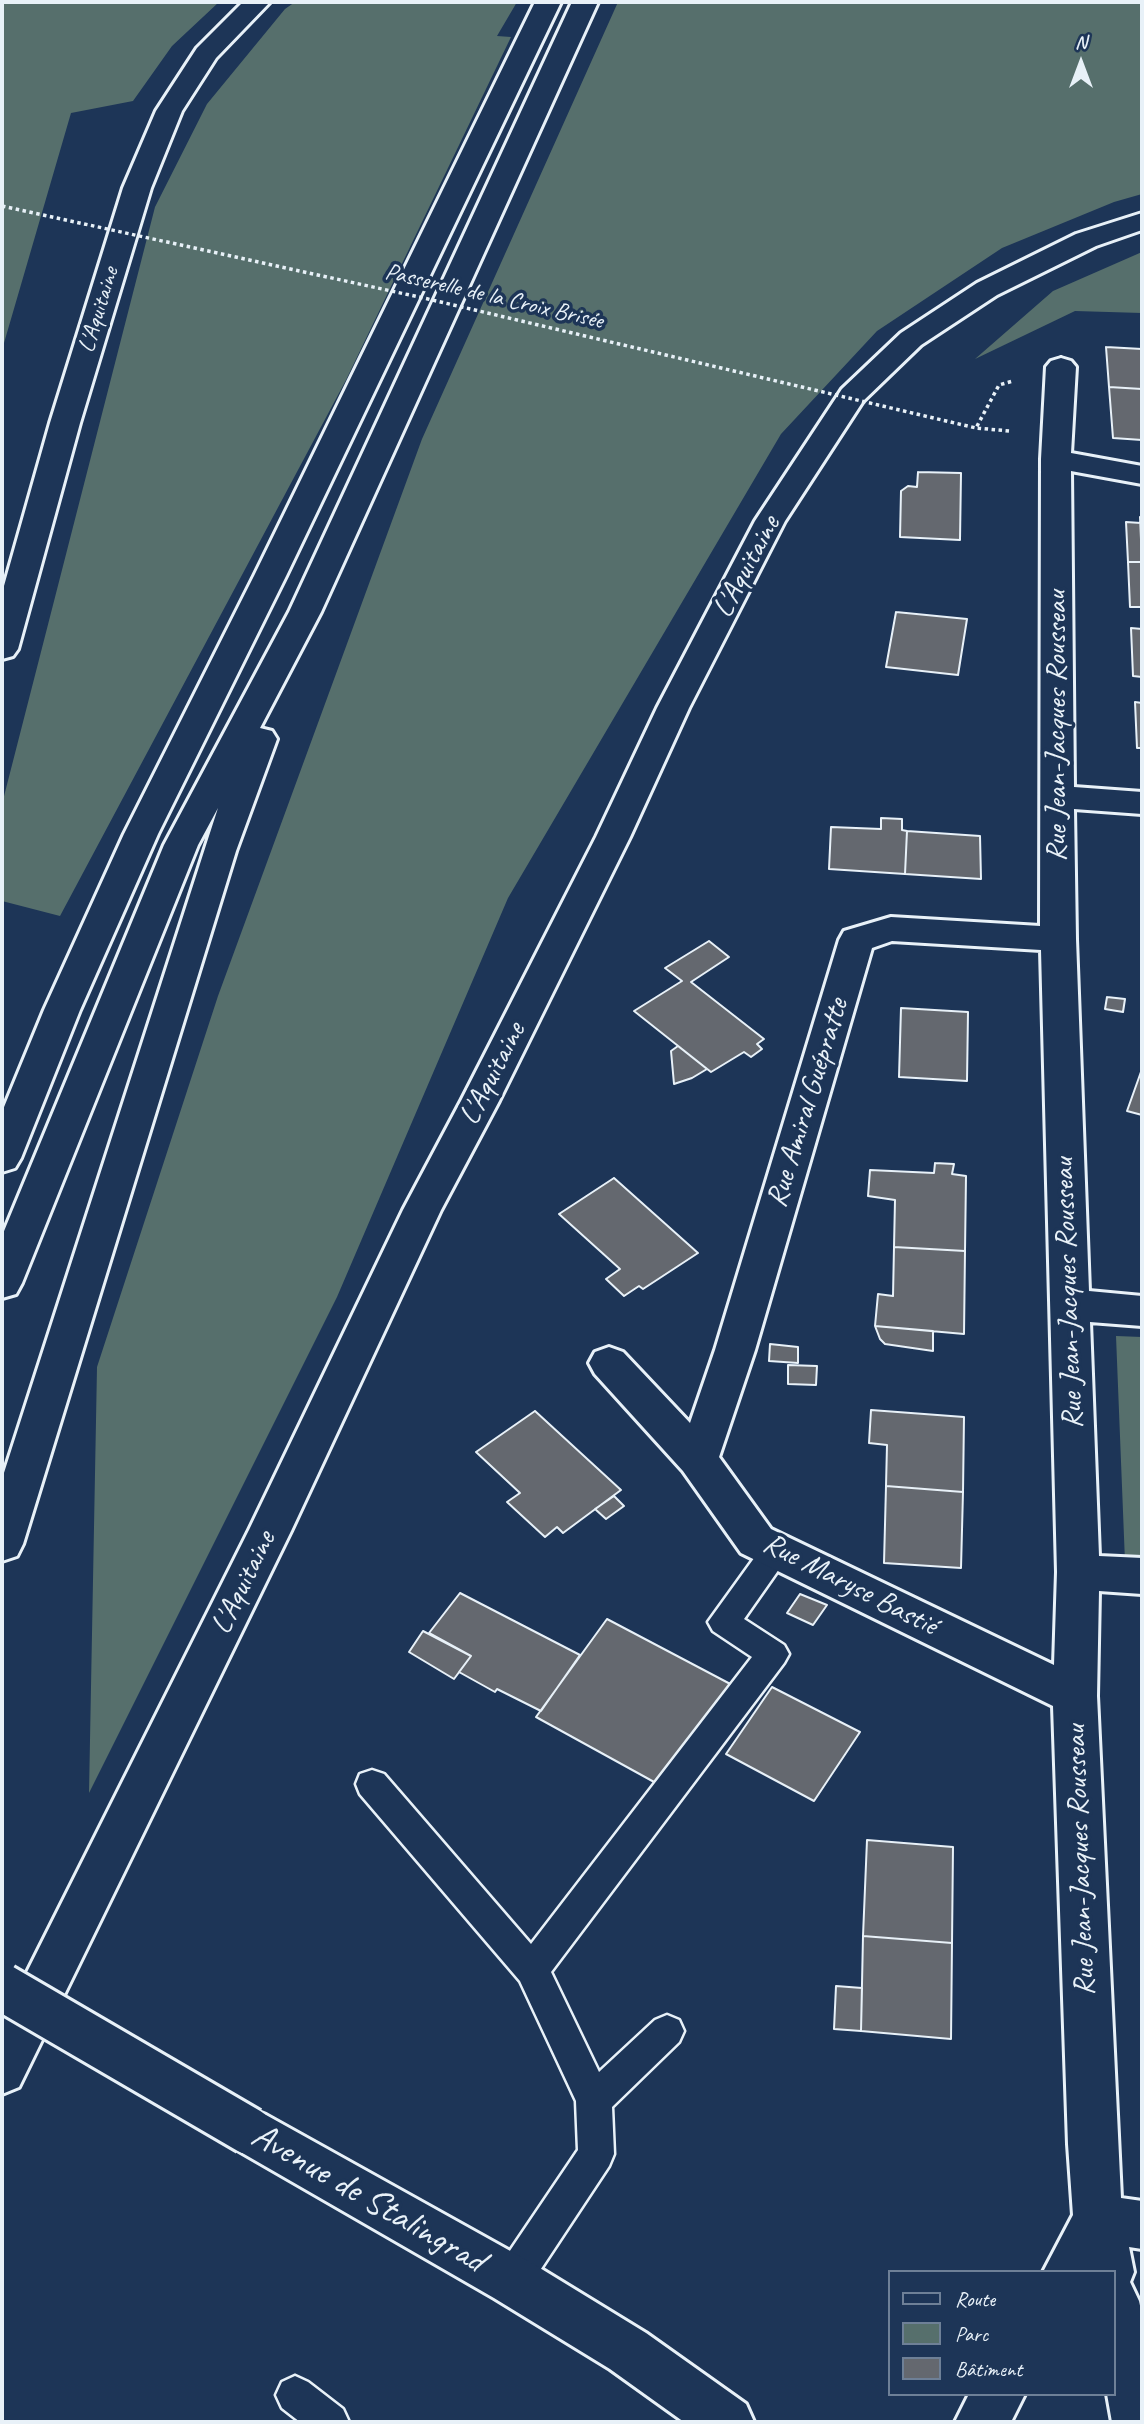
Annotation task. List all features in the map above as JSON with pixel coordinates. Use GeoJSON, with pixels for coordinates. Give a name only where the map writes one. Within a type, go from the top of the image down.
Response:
{"type":"FeatureCollection","features":[{"type":"Feature","properties":{"kind":"main road","name":"L'Aquitaine"},"geometry":{"type":"LineString","coordinates":[[2,649],[65,423],[137,188],[169,111],[206,53],[257,2]]}},
{"type":"Feature","properties":{"kind":"main road"},"geometry":{"type":"LineString","coordinates":[[2,1158],[62,1010],[141,834],[270,576],[548,2]]}},
{"type":"Feature","properties":{"kind":"main road"},"geometry":{"type":"LineString","coordinates":[[2,1283],[181,845],[305,612],[495,204],[585,2]]}},
{"type":"Feature","properties":{"kind":"main road","name":"L'Aquitaine"},"geometry":{"type":"LineString","coordinates":[[2,2070],[270,1531],[422,1210],[480,1101],[612,837],[673,708],[770,521],[852,395],[911,339],[987,289],[1086,240],[1142,221]]}},
{"type":"Feature","properties":{"kind":"main road","name":"Rue Jean-Jacques Rousseau"},"geometry":{"type":"LineString","coordinates":[[1060,367],[1056,459],[1058,939],[1078,1572],[1075,1696],[1092,2144],[1120,2222],[1109,2270]]}},
{"type":"Feature","properties":{"kind":"main road"},"geometry":{"type":"LineString","coordinates":[[1056,459],[1142,475]]}},
{"type":"Feature","properties":{"kind":"main road"},"geometry":{"type":"LineString","coordinates":[[2,1544],[219,851],[305,612]]}},
{"type":"Feature","properties":{"kind":"main road"},"geometry":{"type":"LineString","coordinates":[[1057,797],[1142,803]]}},
{"type":"Feature","properties":{"kind":"main road","name":"Rue Amiral Guépratte"},"geometry":{"type":"LineString","coordinates":[[698,1459],[735,1350],[857,940],[891,929],[1058,939]]}},
{"type":"Feature","properties":{"kind":"main road"},"geometry":{"type":"LineString","coordinates":[[1069,1306],[1142,1311]]}},
{"type":"Feature","properties":{"kind":"main road","name":"Rue Maryse Bastié"},"geometry":{"type":"LineString","coordinates":[[609,1363],[698,1459],[756,1541],[1075,1696]]}},
{"type":"Feature","properties":{"kind":"main road"},"geometry":{"type":"LineString","coordinates":[[1078,1572],[1142,1576]]}},
{"type":"Feature","properties":{"kind":"main road","name":"Avenue de Stalingrad"},"geometry":{"type":"LineString","coordinates":[[2,1987],[512,2280],[628,2351],[728,2422]]}},
{"type":"Feature","properties":{"kind":"main road"},"geometry":{"type":"LineString","coordinates":[[1070,2270],[1120,2222]]}},
{"type":"Feature","properties":{"kind":"main road"},"geometry":{"type":"LineString","coordinates":[[1116,2315],[1128,2400]]}},
{"type":"Feature","properties":{"kind":"main road"},"geometry":{"type":"LineString","coordinates":[[981,2422],[998,2396]]}},
{"type":"Feature","properties":{"kind":"lane"},"geometry":{"type":"LineString","coordinates":[[532,1970],[773,1654],[724,1622],[776,1552]]}},
{"type":"Feature","properties":{"kind":"lane"},"geometry":{"type":"LineString","coordinates":[[372,1784],[532,1970],[593,2100],[596,2154],[512,2280]]}},
{"type":"Feature","properties":{"kind":"lane"},"geometry":{"type":"LineString","coordinates":[[593,2100],[667,2031]]}},
{"type":"Feature","properties":{"kind":"lane"},"geometry":{"type":"LineString","coordinates":[[295,2395],[330,2422]]}},
{"type":"Feature","properties":{"kind":"path","name":"Passerelle de la Croix Brisée"},"geometry":{"type":"LineString","coordinates":[[2,206],[428,299],[976,428],[994,428]]}},
{"type":"Feature","properties":{"kind":"green space"},"geometry":{"type":"Polygon","coordinates":[[[2,2],[219,2],[172,46],[133,101],[71,113],[4,343],[2,340],[2,2]]]}},
{"type":"Feature","properties":{"kind":"green space"},"geometry":{"type":"Polygon","coordinates":[[[295,2],[517,2],[497,36],[511,37],[346,380],[60,916],[2,901],[2,804],[155,207],[207,104],[285,9],[295,2]]]}},
{"type":"Feature","properties":{"kind":"green space"},"geometry":{"type":"Polygon","coordinates":[[[618,2],[1142,2],[1142,194],[1114,202],[1002,248],[877,331],[781,434],[508,898],[337,1297],[89,1793],[97,1367],[218,996],[422,439],[618,2]]]}},
{"type":"Feature","properties":{"kind":"green space"},"geometry":{"type":"Polygon","coordinates":[[[1142,252],[1142,313],[1075,311],[975,359],[1053,291],[1142,252]]]}},
{"type":"Feature","properties":{"kind":"green space"},"geometry":{"type":"Polygon","coordinates":[[[1116,1336],[1142,1337],[1142,1563],[1125,1562],[1116,1336]]]}},
{"type":"Feature","properties":{"kind":"building"},"geometry":{"type":"Polygon","coordinates":[[[1106,347],[1142,349],[1142,389],[1109,387],[1106,347]]]}},
{"type":"Feature","properties":{"kind":"building"},"geometry":{"type":"Polygon","coordinates":[[[1109,387],[1142,389],[1142,440],[1113,438],[1109,387]]]}},
{"type":"Feature","properties":{"kind":"building"},"geometry":{"type":"Polygon","coordinates":[[[918,472],[961,473],[960,540],[900,537],[901,491],[908,486],[917,487],[918,472]]]}},
{"type":"Feature","properties":{"kind":"building"},"geometry":{"type":"Polygon","coordinates":[[[1126,522],[1140,523],[1142,562],[1128,562],[1126,522]]]}},
{"type":"Feature","properties":{"kind":"building"},"geometry":{"type":"Polygon","coordinates":[[[1128,562],[1142,562],[1142,607],[1130,607],[1128,562]]]}},
{"type":"Feature","properties":{"kind":"building"},"geometry":{"type":"Polygon","coordinates":[[[896,612],[967,619],[958,675],[886,667],[896,612]]]}},
{"type":"Feature","properties":{"kind":"building"},"geometry":{"type":"Polygon","coordinates":[[[1131,628],[1142,629],[1142,677],[1133,676],[1131,628]]]}},
{"type":"Feature","properties":{"kind":"building"},"geometry":{"type":"Polygon","coordinates":[[[1135,702],[1142,703],[1142,748],[1137,748],[1135,702]]]}},
{"type":"Feature","properties":{"kind":"building"},"geometry":{"type":"Polygon","coordinates":[[[881,818],[902,819],[902,830],[907,831],[905,874],[829,869],[831,827],[881,829],[881,818]]]}},
{"type":"Feature","properties":{"kind":"building"},"geometry":{"type":"Polygon","coordinates":[[[907,831],[980,836],[981,879],[905,874],[907,831]]]}},
{"type":"Feature","properties":{"kind":"building"},"geometry":{"type":"Polygon","coordinates":[[[709,941],[729,957],[691,982],[764,1039],[757,1044],[762,1049],[751,1057],[744,1052],[711,1072],[634,1011],[682,981],[665,968],[709,941]]]}},
{"type":"Feature","properties":{"kind":"building"},"geometry":{"type":"Polygon","coordinates":[[[1107,997],[1125,999],[1123,1012],[1105,1009],[1107,997]]]}},
{"type":"Feature","properties":{"kind":"building"},"geometry":{"type":"Polygon","coordinates":[[[901,1008],[968,1012],[967,1081],[899,1077],[901,1008]]]}},
{"type":"Feature","properties":{"kind":"building"},"geometry":{"type":"Polygon","coordinates":[[[678,1046],[707,1069],[674,1084],[671,1051],[678,1046]]]}},
{"type":"Feature","properties":{"kind":"building"},"geometry":{"type":"Polygon","coordinates":[[[1142,1069],[1142,1115],[1127,1111],[1142,1069]]]}},
{"type":"Feature","properties":{"kind":"building"},"geometry":{"type":"Polygon","coordinates":[[[935,1163],[954,1164],[952,1174],[966,1176],[965,1251],[894,1247],[895,1200],[868,1196],[870,1170],[934,1173],[935,1163]]]}},
{"type":"Feature","properties":{"kind":"building"},"geometry":{"type":"Polygon","coordinates":[[[614,1178],[698,1253],[643,1289],[639,1286],[624,1296],[606,1279],[620,1269],[559,1214],[614,1178]]]}},
{"type":"Feature","properties":{"kind":"building"},"geometry":{"type":"Polygon","coordinates":[[[894,1247],[965,1251],[964,1334],[875,1326],[878,1294],[893,1296],[894,1247]]]}},
{"type":"Feature","properties":{"kind":"building"},"geometry":{"type":"Polygon","coordinates":[[[875,1326],[933,1331],[933,1351],[885,1344],[875,1326]]]}},
{"type":"Feature","properties":{"kind":"building"},"geometry":{"type":"Polygon","coordinates":[[[770,1344],[798,1347],[798,1363],[769,1361],[770,1344]]]}},
{"type":"Feature","properties":{"kind":"building"},"geometry":{"type":"Polygon","coordinates":[[[788,1365],[817,1366],[816,1385],[788,1384],[788,1365]]]}},
{"type":"Feature","properties":{"kind":"building"},"geometry":{"type":"Polygon","coordinates":[[[871,1410],[964,1417],[963,1492],[886,1486],[887,1445],[869,1443],[871,1410]]]}},
{"type":"Feature","properties":{"kind":"building"},"geometry":{"type":"Polygon","coordinates":[[[535,1411],[621,1490],[563,1533],[557,1527],[545,1537],[507,1502],[520,1493],[476,1452],[535,1411]]]}},
{"type":"Feature","properties":{"kind":"building"},"geometry":{"type":"Polygon","coordinates":[[[886,1486],[963,1492],[961,1568],[884,1563],[886,1486]]]}},
{"type":"Feature","properties":{"kind":"building"},"geometry":{"type":"Polygon","coordinates":[[[614,1496],[624,1506],[606,1519],[595,1509],[614,1496]]]}},
{"type":"Feature","properties":{"kind":"building"},"geometry":{"type":"Polygon","coordinates":[[[460,1593],[580,1655],[541,1711],[497,1689],[495,1692],[459,1672],[471,1656],[429,1633],[460,1593]]]}},
{"type":"Feature","properties":{"kind":"building"},"geometry":{"type":"Polygon","coordinates":[[[800,1594],[827,1605],[813,1625],[787,1613],[800,1594]]]}},
{"type":"Feature","properties":{"kind":"building"},"geometry":{"type":"Polygon","coordinates":[[[607,1619],[736,1687],[665,1788],[536,1717],[607,1619]]]}},
{"type":"Feature","properties":{"kind":"building"},"geometry":{"type":"Polygon","coordinates":[[[423,1631],[471,1656],[454,1679],[409,1652],[423,1631]]]}},
{"type":"Feature","properties":{"kind":"building"},"geometry":{"type":"Polygon","coordinates":[[[772,1687],[860,1732],[814,1801],[726,1754],[772,1687]]]}},
{"type":"Feature","properties":{"kind":"building"},"geometry":{"type":"Polygon","coordinates":[[[867,1840],[953,1847],[952,1943],[863,1936],[867,1840]]]}},
{"type":"Feature","properties":{"kind":"building"},"geometry":{"type":"Polygon","coordinates":[[[863,1936],[952,1943],[951,2039],[861,2031],[863,1936]]]}},
{"type":"Feature","properties":{"kind":"building"},"geometry":{"type":"Polygon","coordinates":[[[836,1986],[862,1988],[861,2031],[834,2029],[836,1986]]]}}]}
